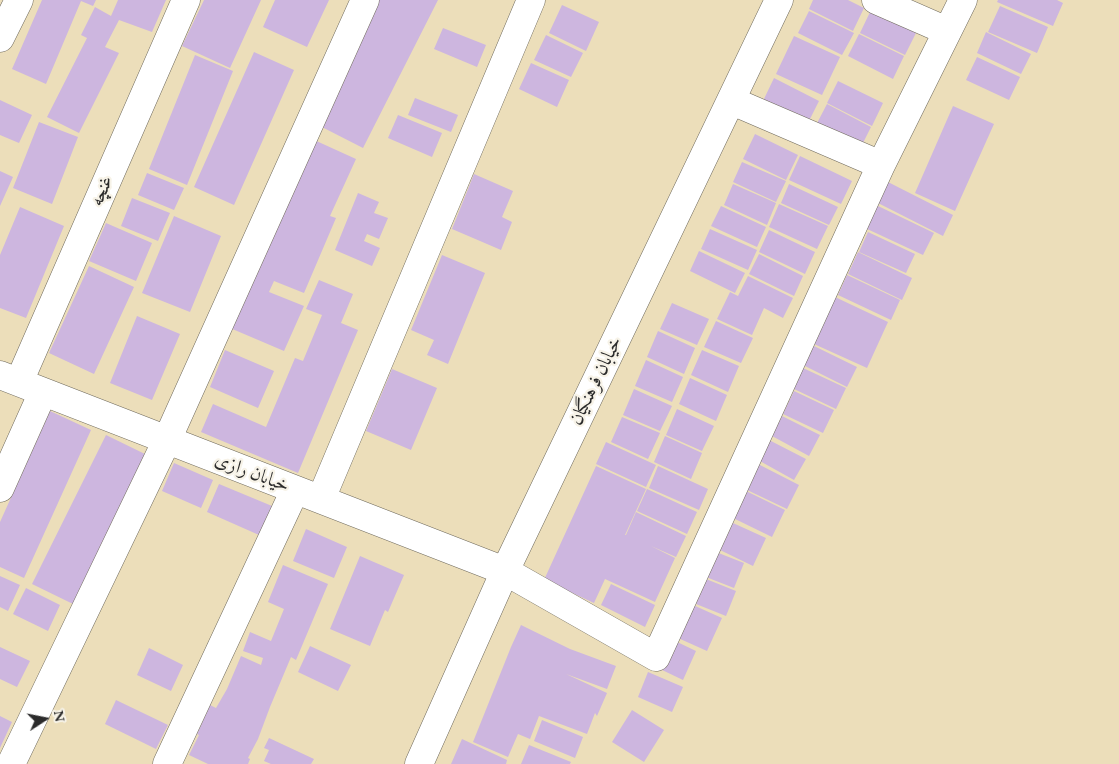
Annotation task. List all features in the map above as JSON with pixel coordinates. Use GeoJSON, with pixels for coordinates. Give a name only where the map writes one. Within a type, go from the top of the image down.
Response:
{"type":"FeatureCollection","features":[{"type":"Feature","properties":{"kind":"street"},"geometry":{"type":"LineString","coordinates":[[0,38],[19,0]]}},
{"type":"Feature","properties":{"kind":"street","name":"غنچه"},"geometry":{"type":"LineString","coordinates":[[0,488],[21,383],[186,0]]}},
{"type":"Feature","properties":{"kind":"street"},"geometry":{"type":"LineString","coordinates":[[11,764],[167,440],[365,0]]}},
{"type":"Feature","properties":{"kind":"street","name":"خیابان فرهنگیان"},"geometry":{"type":"LineString","coordinates":[[419,764],[505,571],[779,0]]}},
{"type":"Feature","properties":{"kind":"street"},"geometry":{"type":"LineString","coordinates":[[876,0],[947,30]]}},
{"type":"Feature","properties":{"kind":"street"},"geometry":{"type":"LineString","coordinates":[[732,101],[882,165],[963,0]]}},
{"type":"Feature","properties":{"kind":"street"},"geometry":{"type":"LineString","coordinates":[[321,500],[526,2]]}},
{"type":"Feature","properties":{"kind":"street","name":"خیابان رازی"},"geometry":{"type":"LineString","coordinates":[[21,383],[505,571],[656,657],[882,165]]}},
{"type":"Feature","properties":{"kind":"street"},"geometry":{"type":"LineString","coordinates":[[167,764],[295,490]]}},
{"type":"Feature","properties":{"kind":"building"},"geometry":{"type":"Polygon","coordinates":[[[42,0],[96,0],[93,6],[81,1],[46,84],[12,69],[42,0]]]}},
{"type":"Feature","properties":{"kind":"building"},"geometry":{"type":"Polygon","coordinates":[[[118,0],[166,0],[152,32],[119,20],[105,47],[119,53],[79,133],[47,117],[87,38],[81,35],[95,7],[111,16],[118,0]]]}},
{"type":"Feature","properties":{"kind":"building"},"geometry":{"type":"Polygon","coordinates":[[[204,0],[261,0],[230,68],[182,46],[204,0]]]}},
{"type":"Feature","properties":{"kind":"building"},"geometry":{"type":"Polygon","coordinates":[[[275,0],[329,0],[307,47],[263,27],[275,0]]]}},
{"type":"Feature","properties":{"kind":"building"},"geometry":{"type":"Polygon","coordinates":[[[378,0],[438,0],[363,148],[316,124],[378,0]]]}},
{"type":"Feature","properties":{"kind":"building"},"geometry":{"type":"Polygon","coordinates":[[[813,0],[848,0],[864,8],[853,31],[809,9],[813,0]]]}},
{"type":"Feature","properties":{"kind":"building"},"geometry":{"type":"Polygon","coordinates":[[[998,0],[1057,0],[1063,3],[1053,26],[997,2],[998,0]]]}},
{"type":"Feature","properties":{"kind":"building"},"geometry":{"type":"Polygon","coordinates":[[[562,5],[599,22],[586,51],[549,33],[562,5]]]}},
{"type":"Feature","properties":{"kind":"building"},"geometry":{"type":"Polygon","coordinates":[[[1000,6],[1048,27],[1037,53],[988,32],[1000,6]]]}},
{"type":"Feature","properties":{"kind":"building"},"geometry":{"type":"Polygon","coordinates":[[[871,10],[916,33],[905,55],[860,33],[871,10]]]}},
{"type":"Feature","properties":{"kind":"building"},"geometry":{"type":"Polygon","coordinates":[[[809,11],[854,33],[842,55],[798,33],[809,11]]]}},
{"type":"Feature","properties":{"kind":"building"},"geometry":{"type":"Polygon","coordinates":[[[443,28],[486,45],[477,67],[434,49],[443,28]]]}},
{"type":"Feature","properties":{"kind":"building"},"geometry":{"type":"Polygon","coordinates":[[[986,32],[1031,54],[1021,74],[977,53],[986,32]]]}},
{"type":"Feature","properties":{"kind":"building"},"geometry":{"type":"Polygon","coordinates":[[[859,34],[904,56],[893,79],[848,56],[859,34]]]}},
{"type":"Feature","properties":{"kind":"building"},"geometry":{"type":"Polygon","coordinates":[[[546,35],[583,53],[571,77],[534,60],[546,35]]]}},
{"type":"Feature","properties":{"kind":"building"},"geometry":{"type":"Polygon","coordinates":[[[794,36],[840,57],[822,95],[776,74],[794,36]]]}},
{"type":"Feature","properties":{"kind":"building"},"geometry":{"type":"Polygon","coordinates":[[[254,52],[294,70],[234,205],[194,187],[254,52]]]}},
{"type":"Feature","properties":{"kind":"building"},"geometry":{"type":"Polygon","coordinates":[[[195,55],[233,71],[187,185],[149,169],[195,55]]]}},
{"type":"Feature","properties":{"kind":"building"},"geometry":{"type":"Polygon","coordinates":[[[977,57],[1020,77],[1009,100],[966,80],[977,57]]]}},
{"type":"Feature","properties":{"kind":"building"},"geometry":{"type":"Polygon","coordinates":[[[531,63],[569,80],[557,107],[519,89],[531,63]]]}},
{"type":"Feature","properties":{"kind":"building"},"geometry":{"type":"Polygon","coordinates":[[[774,78],[819,101],[808,123],[763,101],[774,78]]]}},
{"type":"Feature","properties":{"kind":"building"},"geometry":{"type":"Polygon","coordinates":[[[838,81],[883,103],[872,126],[827,103],[838,81]]]}},
{"type":"Feature","properties":{"kind":"building"},"geometry":{"type":"Polygon","coordinates":[[[415,98],[458,115],[451,132],[408,115],[415,98]]]}},
{"type":"Feature","properties":{"kind":"building"},"geometry":{"type":"Polygon","coordinates":[[[0,100],[32,115],[19,143],[0,135],[0,100]]]}},
{"type":"Feature","properties":{"kind":"building"},"geometry":{"type":"Polygon","coordinates":[[[827,104],[871,127],[860,149],[815,127],[827,104]]]}},
{"type":"Feature","properties":{"kind":"building"},"geometry":{"type":"Polygon","coordinates":[[[953,106],[994,124],[955,211],[915,193],[953,106]]]}},
{"type":"Feature","properties":{"kind":"building"},"geometry":{"type":"Polygon","coordinates":[[[398,115],[442,133],[432,157],[388,138],[398,115]]]}},
{"type":"Feature","properties":{"kind":"building"},"geometry":{"type":"Polygon","coordinates":[[[39,122],[78,137],[52,204],[13,188],[39,122]]]}},
{"type":"Feature","properties":{"kind":"building"},"geometry":{"type":"Polygon","coordinates":[[[755,134],[798,155],[786,180],[743,159],[755,134]]]}},
{"type":"Feature","properties":{"kind":"building"},"geometry":{"type":"Polygon","coordinates":[[[312,139],[356,159],[330,216],[336,218],[304,293],[274,281],[269,292],[304,306],[284,351],[230,328],[312,139]]]}},
{"type":"Feature","properties":{"kind":"building"},"geometry":{"type":"Polygon","coordinates":[[[800,156],[852,181],[841,204],[789,180],[800,156]]]}},
{"type":"Feature","properties":{"kind":"building"},"geometry":{"type":"Polygon","coordinates":[[[742,162],[786,181],[776,202],[733,182],[742,162]]]}},
{"type":"Feature","properties":{"kind":"building"},"geometry":{"type":"Polygon","coordinates":[[[0,171],[13,177],[0,206],[0,171]]]}},
{"type":"Feature","properties":{"kind":"building"},"geometry":{"type":"Polygon","coordinates":[[[147,173],[184,188],[174,210],[138,195],[147,173]]]}},
{"type":"Feature","properties":{"kind":"building"},"geometry":{"type":"Polygon","coordinates":[[[474,174],[513,191],[502,217],[512,222],[501,250],[452,229],[474,174]]]}},
{"type":"Feature","properties":{"kind":"building"},"geometry":{"type":"Polygon","coordinates":[[[886,181],[953,215],[943,236],[876,202],[886,181]]]}},
{"type":"Feature","properties":{"kind":"building"},"geometry":{"type":"Polygon","coordinates":[[[733,184],[776,203],[767,225],[724,205],[733,184]]]}},
{"type":"Feature","properties":{"kind":"building"},"geometry":{"type":"Polygon","coordinates":[[[789,184],[838,207],[829,225],[781,203],[789,184]]]}},
{"type":"Feature","properties":{"kind":"building"},"geometry":{"type":"Polygon","coordinates":[[[358,193],[379,202],[374,213],[388,218],[379,239],[367,234],[364,241],[380,248],[372,266],[335,250],[358,193]]]}},
{"type":"Feature","properties":{"kind":"building"},"geometry":{"type":"Polygon","coordinates":[[[132,198],[170,213],[158,241],[121,226],[132,198]]]}},
{"type":"Feature","properties":{"kind":"building"},"geometry":{"type":"Polygon","coordinates":[[[779,204],[828,226],[817,249],[769,227],[779,204]]]}},
{"type":"Feature","properties":{"kind":"building"},"geometry":{"type":"Polygon","coordinates":[[[876,205],[934,233],[923,255],[865,228],[876,205]]]}},
{"type":"Feature","properties":{"kind":"building"},"geometry":{"type":"Polygon","coordinates":[[[721,206],[766,227],[757,247],[711,226],[721,206]]]}},
{"type":"Feature","properties":{"kind":"building"},"geometry":{"type":"Polygon","coordinates":[[[20,207],[64,226],[26,318],[0,308],[0,255],[20,207]]]}},
{"type":"Feature","properties":{"kind":"building"},"geometry":{"type":"Polygon","coordinates":[[[174,216],[221,236],[190,312],[142,293],[174,216]]]}},
{"type":"Feature","properties":{"kind":"building"},"geometry":{"type":"Polygon","coordinates":[[[106,223],[152,243],[136,281],[89,261],[106,223]]]}},
{"type":"Feature","properties":{"kind":"building"},"geometry":{"type":"Polygon","coordinates":[[[710,229],[757,250],[748,270],[701,249],[710,229]]]}},
{"type":"Feature","properties":{"kind":"building"},"geometry":{"type":"Polygon","coordinates":[[[769,230],[815,252],[805,274],[759,252],[769,230]]]}},
{"type":"Feature","properties":{"kind":"building"},"geometry":{"type":"Polygon","coordinates":[[[868,232],[915,254],[906,273],[859,252],[868,232]]]}},
{"type":"Feature","properties":{"kind":"building"},"geometry":{"type":"Polygon","coordinates":[[[699,251],[745,273],[735,293],[690,271],[699,251]]]}},
{"type":"Feature","properties":{"kind":"building"},"geometry":{"type":"Polygon","coordinates":[[[858,252],[912,278],[902,300],[848,274],[858,252]]]}},
{"type":"Feature","properties":{"kind":"building"},"geometry":{"type":"Polygon","coordinates":[[[759,254],[803,276],[794,296],[749,274],[759,254]]]}},
{"type":"Feature","properties":{"kind":"building"},"geometry":{"type":"Polygon","coordinates":[[[442,255],[485,273],[448,364],[427,355],[434,340],[411,330],[442,255]]]}},
{"type":"Feature","properties":{"kind":"building"},"geometry":{"type":"Polygon","coordinates":[[[89,266],[134,287],[94,374],[49,353],[89,266]]]}},
{"type":"Feature","properties":{"kind":"building"},"geometry":{"type":"Polygon","coordinates":[[[847,275],[900,300],[891,320],[838,295],[847,275]]]}},
{"type":"Feature","properties":{"kind":"building"},"geometry":{"type":"Polygon","coordinates":[[[748,276],[793,298],[783,318],[764,308],[752,335],[717,319],[730,292],[738,296],[748,276]]]}},
{"type":"Feature","properties":{"kind":"building"},"geometry":{"type":"Polygon","coordinates":[[[319,280],[353,294],[341,323],[358,330],[298,473],[201,432],[213,404],[266,427],[295,358],[303,361],[322,315],[306,309],[319,280]]]}},
{"type":"Feature","properties":{"kind":"building"},"geometry":{"type":"Polygon","coordinates":[[[835,297],[888,322],[867,368],[814,344],[835,297]]]}},
{"type":"Feature","properties":{"kind":"building"},"geometry":{"type":"Polygon","coordinates":[[[672,303],[709,319],[697,345],[660,329],[672,303]]]}},
{"type":"Feature","properties":{"kind":"building"},"geometry":{"type":"Polygon","coordinates":[[[137,316],[180,334],[152,400],[110,383],[137,316]]]}},
{"type":"Feature","properties":{"kind":"building"},"geometry":{"type":"Polygon","coordinates":[[[716,321],[753,338],[741,363],[704,347],[716,321]]]}},
{"type":"Feature","properties":{"kind":"building"},"geometry":{"type":"Polygon","coordinates":[[[658,331],[695,348],[684,374],[647,357],[658,331]]]}},
{"type":"Feature","properties":{"kind":"building"},"geometry":{"type":"Polygon","coordinates":[[[812,345],[857,367],[847,387],[803,365],[812,345]]]}},
{"type":"Feature","properties":{"kind":"building"},"geometry":{"type":"Polygon","coordinates":[[[225,350],[274,371],[258,408],[210,387],[225,350]]]}},
{"type":"Feature","properties":{"kind":"building"},"geometry":{"type":"Polygon","coordinates":[[[702,350],[739,366],[728,392],[691,375],[702,350]]]}},
{"type":"Feature","properties":{"kind":"building"},"geometry":{"type":"Polygon","coordinates":[[[646,360],[683,377],[672,402],[635,386],[646,360]]]}},
{"type":"Feature","properties":{"kind":"building"},"geometry":{"type":"Polygon","coordinates":[[[803,368],[846,388],[836,409],[794,389],[803,368]]]}},
{"type":"Feature","properties":{"kind":"building"},"geometry":{"type":"Polygon","coordinates":[[[392,369],[437,388],[411,450],[366,431],[392,369]]]}},
{"type":"Feature","properties":{"kind":"building"},"geometry":{"type":"Polygon","coordinates":[[[690,378],[727,395],[716,421],[679,404],[690,378]]]}},
{"type":"Feature","properties":{"kind":"building"},"geometry":{"type":"Polygon","coordinates":[[[634,389],[672,406],[660,431],[623,415],[634,389]]]}},
{"type":"Feature","properties":{"kind":"building"},"geometry":{"type":"Polygon","coordinates":[[[794,391],[834,410],[823,433],[783,414],[794,391]]]}},
{"type":"Feature","properties":{"kind":"building"},"geometry":{"type":"Polygon","coordinates":[[[677,409],[714,426],[702,451],[666,435],[677,409]]]}},
{"type":"Feature","properties":{"kind":"building"},"geometry":{"type":"Polygon","coordinates":[[[50,411],[91,430],[24,578],[0,567],[0,522],[50,411]]]}},
{"type":"Feature","properties":{"kind":"building"},"geometry":{"type":"Polygon","coordinates":[[[782,416],[820,435],[809,456],[772,436],[782,416]]]}},
{"type":"Feature","properties":{"kind":"building"},"geometry":{"type":"Polygon","coordinates":[[[622,417],[660,433],[648,459],[611,442],[622,417]]]}},
{"type":"Feature","properties":{"kind":"building"},"geometry":{"type":"Polygon","coordinates":[[[106,435],[147,455],[73,604],[32,584],[106,435]]]}},
{"type":"Feature","properties":{"kind":"building"},"geometry":{"type":"Polygon","coordinates":[[[665,436],[702,453],[691,479],[654,462],[665,436]]]}},
{"type":"Feature","properties":{"kind":"building"},"geometry":{"type":"Polygon","coordinates":[[[769,440],[806,459],[794,480],[758,460],[769,440]]]}},
{"type":"Feature","properties":{"kind":"building"},"geometry":{"type":"Polygon","coordinates":[[[606,442],[656,465],[646,487],[596,464],[606,442]]]}},
{"type":"Feature","properties":{"kind":"building"},"geometry":{"type":"Polygon","coordinates":[[[174,463],[213,480],[201,508],[162,491],[174,463]]]}},
{"type":"Feature","properties":{"kind":"building"},"geometry":{"type":"Polygon","coordinates":[[[758,464],[799,485],[787,509],[745,489],[758,464]]]}},
{"type":"Feature","properties":{"kind":"building"},"geometry":{"type":"Polygon","coordinates":[[[596,466],[646,489],[625,535],[636,512],[686,536],[676,557],[651,546],[675,558],[655,602],[605,579],[594,603],[544,580],[596,466]]]}},
{"type":"Feature","properties":{"kind":"building"},"geometry":{"type":"Polygon","coordinates":[[[658,466],[708,489],[699,510],[649,488],[658,466]]]}},
{"type":"Feature","properties":{"kind":"building"},"geometry":{"type":"Polygon","coordinates":[[[219,484],[272,506],[259,535],[207,512],[219,484]]]}},
{"type":"Feature","properties":{"kind":"building"},"geometry":{"type":"Polygon","coordinates":[[[647,489],[697,512],[687,534],[637,511],[647,489]]]}},
{"type":"Feature","properties":{"kind":"building"},"geometry":{"type":"Polygon","coordinates":[[[746,491],[785,510],[772,537],[733,518],[746,491]]]}},
{"type":"Feature","properties":{"kind":"building"},"geometry":{"type":"Polygon","coordinates":[[[733,523],[766,538],[753,566],[720,550],[733,523]]]}},
{"type":"Feature","properties":{"kind":"building"},"geometry":{"type":"Polygon","coordinates":[[[306,529],[347,547],[334,578],[293,561],[306,529]]]}},
{"type":"Feature","properties":{"kind":"building"},"geometry":{"type":"Polygon","coordinates":[[[716,552],[744,563],[734,588],[706,577],[716,552]]]}},
{"type":"Feature","properties":{"kind":"building"},"geometry":{"type":"Polygon","coordinates":[[[360,556],[404,575],[388,612],[385,610],[370,646],[330,629],[360,556]]]}},
{"type":"Feature","properties":{"kind":"building"},"geometry":{"type":"Polygon","coordinates":[[[283,565],[328,584],[296,660],[291,657],[258,739],[248,758],[250,759],[248,764],[208,764],[189,755],[210,705],[216,708],[227,689],[241,656],[261,665],[263,658],[243,651],[250,632],[271,641],[284,609],[268,602],[283,565]]]}},
{"type":"Feature","properties":{"kind":"building"},"geometry":{"type":"Polygon","coordinates":[[[0,576],[20,585],[8,611],[0,607],[0,576]]]}},
{"type":"Feature","properties":{"kind":"building"},"geometry":{"type":"Polygon","coordinates":[[[706,579],[736,591],[726,616],[696,604],[706,579]]]}},
{"type":"Feature","properties":{"kind":"building"},"geometry":{"type":"Polygon","coordinates":[[[611,584],[655,605],[645,627],[601,605],[611,584]]]}},
{"type":"Feature","properties":{"kind":"building"},"geometry":{"type":"Polygon","coordinates":[[[26,588],[60,605],[48,631],[13,614],[26,588]]]}},
{"type":"Feature","properties":{"kind":"building"},"geometry":{"type":"Polygon","coordinates":[[[693,605],[722,618],[707,651],[678,638],[693,605]]]}},
{"type":"Feature","properties":{"kind":"building"},"geometry":{"type":"Polygon","coordinates":[[[521,625],[570,649],[616,666],[607,689],[566,674],[607,693],[597,716],[595,713],[587,734],[539,716],[530,739],[518,734],[508,757],[473,742],[521,625]]]}},
{"type":"Feature","properties":{"kind":"building"},"geometry":{"type":"Polygon","coordinates":[[[673,640],[696,651],[683,680],[660,669],[673,640]]]}},
{"type":"Feature","properties":{"kind":"building"},"geometry":{"type":"Polygon","coordinates":[[[310,646],[351,665],[338,691],[298,672],[310,646]]]}},
{"type":"Feature","properties":{"kind":"building"},"geometry":{"type":"Polygon","coordinates":[[[0,647],[30,661],[17,687],[0,679],[0,647]]]}},
{"type":"Feature","properties":{"kind":"building"},"geometry":{"type":"Polygon","coordinates":[[[149,648],[183,665],[171,691],[137,675],[149,648]]]}},
{"type":"Feature","properties":{"kind":"building"},"geometry":{"type":"Polygon","coordinates":[[[648,672],[683,687],[672,712],[638,697],[648,672]]]}},
{"type":"Feature","properties":{"kind":"building"},"geometry":{"type":"Polygon","coordinates":[[[116,700],[168,725],[156,749],[105,724],[116,700]]]}},
{"type":"Feature","properties":{"kind":"building"},"geometry":{"type":"Polygon","coordinates":[[[632,710],[664,730],[644,762],[612,742],[632,710]]]}},
{"type":"Feature","properties":{"kind":"building"},"geometry":{"type":"Polygon","coordinates":[[[0,716],[12,722],[0,748],[0,716]]]}},
{"type":"Feature","properties":{"kind":"building"},"geometry":{"type":"Polygon","coordinates":[[[542,720],[583,737],[575,758],[534,741],[542,720]]]}},
{"type":"Feature","properties":{"kind":"building"},"geometry":{"type":"Polygon","coordinates":[[[269,738],[314,759],[311,764],[271,764],[264,761],[269,750],[264,748],[269,738]]]}},
{"type":"Feature","properties":{"kind":"building"},"geometry":{"type":"Polygon","coordinates":[[[462,739],[507,760],[506,764],[451,764],[462,739]]]}},
{"type":"Feature","properties":{"kind":"building"},"geometry":{"type":"Polygon","coordinates":[[[529,745],[571,762],[570,764],[521,764],[529,745]]]}}]}
